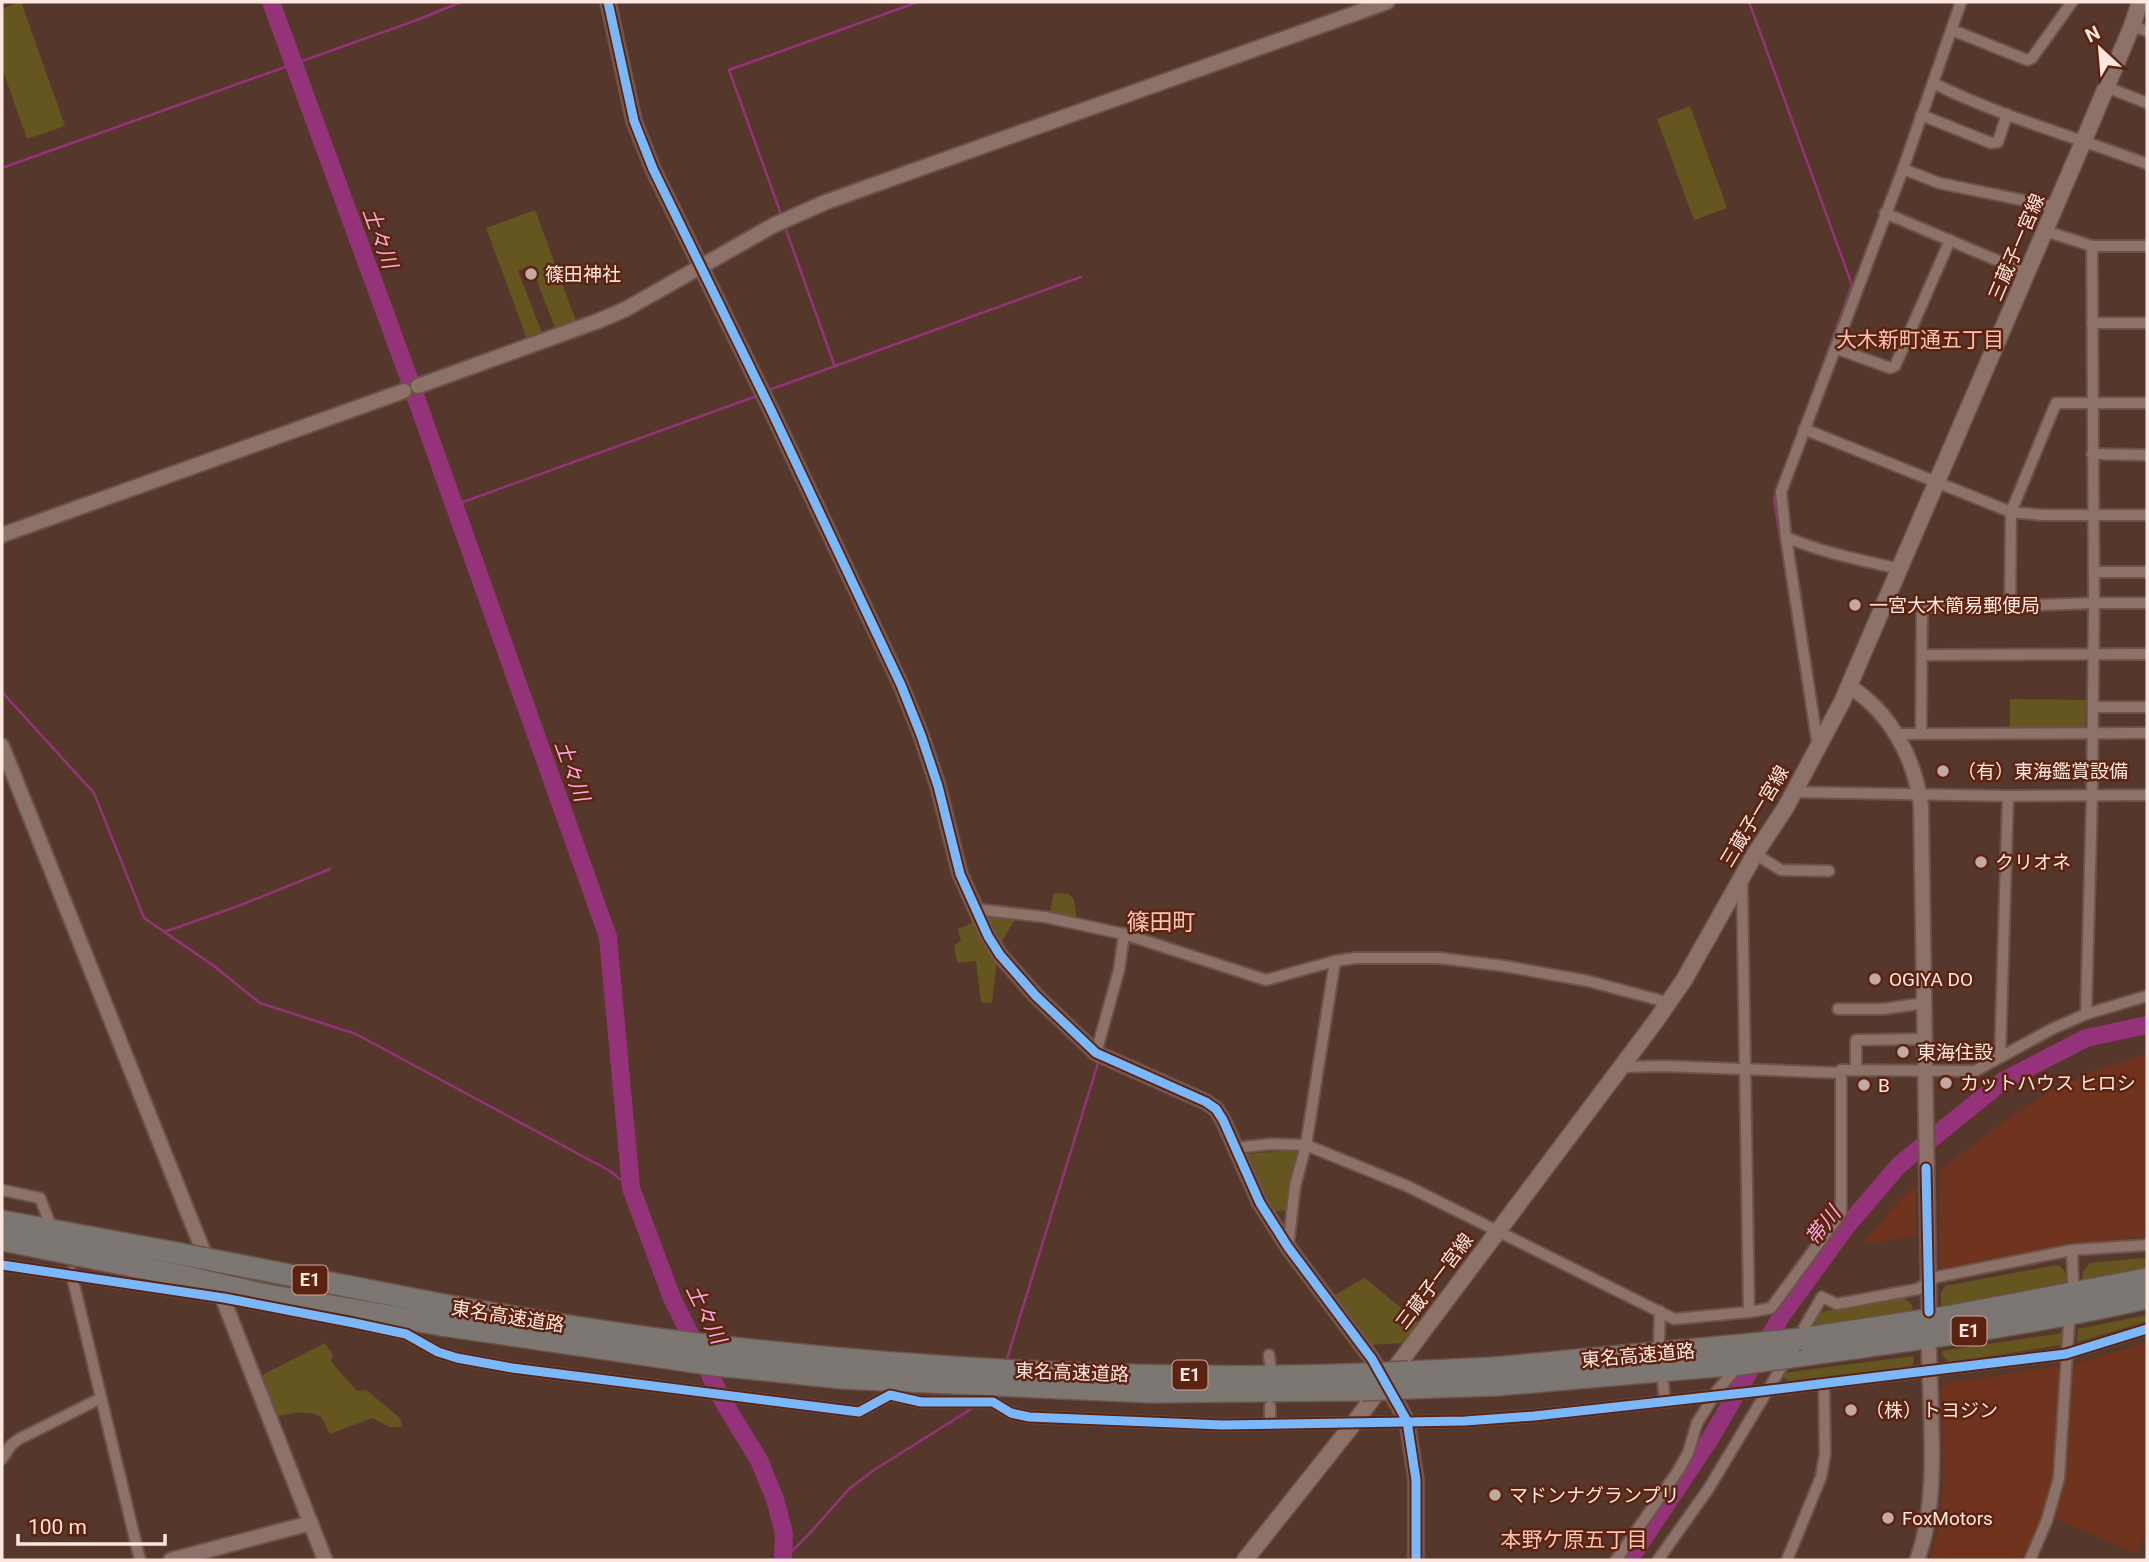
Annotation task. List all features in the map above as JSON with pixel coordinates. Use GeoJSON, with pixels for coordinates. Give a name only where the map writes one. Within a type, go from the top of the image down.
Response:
{"type":"FeatureCollection","features":[{"type":"Feature","properties":{"kind":"highway","name":"東名高速道路"},"geometry":{"type":"LineString","coordinates":[[2,1221],[175,1263],[261,1294],[443,1315],[699,1353],[886,1371],[1011,1379],[1218,1376],[1371,1382],[1408,1380],[1496,1385],[1741,1354],[1967,1331],[2147,1298]]}},
{"type":"Feature","properties":{"kind":"highway","name":"東名高速道路"},"geometry":{"type":"LineString","coordinates":[[2,1240],[175,1263]]}},
{"type":"Feature","properties":{"kind":"highway","name":"東名高速道路"},"geometry":{"type":"LineString","coordinates":[[1796,1348],[2147,1279]]}},
{"type":"Feature","properties":{"kind":"main road","name":"三蔵子一宮線"},"geometry":{"type":"LineString","coordinates":[[1245,1560],[1354,1423],[1371,1382],[1499,1231],[1667,1005],[1794,792],[1849,686],[2106,87],[2139,28],[2140,2]]}},
{"type":"Feature","properties":{"kind":"street"},"geometry":{"type":"LineString","coordinates":[[608,2],[634,121],[653,169],[901,685],[938,786],[960,874],[975,909],[1000,955],[1036,996],[1096,1053],[1206,1102],[1223,1119],[1260,1203],[1288,1247],[1372,1359],[1371,1382],[1407,1421],[1416,1480],[1416,1560]]}},
{"type":"Feature","properties":{"kind":"street"},"geometry":{"type":"LineString","coordinates":[[2,535],[598,321],[626,309],[774,225],[826,202],[1387,2]]}},
{"type":"Feature","properties":{"kind":"street"},"geometry":{"type":"LineString","coordinates":[[1818,747],[1781,492],[1903,169],[1961,2]]}},
{"type":"Feature","properties":{"kind":"street"},"geometry":{"type":"LineString","coordinates":[[1952,30],[2027,60],[2032,58],[2072,2]]}},
{"type":"Feature","properties":{"kind":"street"},"geometry":{"type":"LineString","coordinates":[[1933,83],[2007,114],[2147,164]]}},
{"type":"Feature","properties":{"kind":"street"},"geometry":{"type":"LineString","coordinates":[[2106,87],[2147,103]]}},
{"type":"Feature","properties":{"kind":"street"},"geometry":{"type":"LineString","coordinates":[[1921,115],[1991,143],[1998,142],[2007,114]]}},
{"type":"Feature","properties":{"kind":"street"},"geometry":{"type":"LineString","coordinates":[[1903,169],[1939,183],[2056,207]]}},
{"type":"Feature","properties":{"kind":"street"},"geometry":{"type":"LineString","coordinates":[[1885,213],[2027,273]]}},
{"type":"Feature","properties":{"kind":"street"},"geometry":{"type":"LineString","coordinates":[[2045,231],[2092,246],[2147,246]]}},
{"type":"Feature","properties":{"kind":"street"},"geometry":{"type":"LineString","coordinates":[[1835,348],[1890,368],[1895,366],[1950,240]]}},
{"type":"Feature","properties":{"kind":"street"},"geometry":{"type":"LineString","coordinates":[[2087,1014],[2094,707],[2092,246]]}},
{"type":"Feature","properties":{"kind":"street"},"geometry":{"type":"LineString","coordinates":[[2092,323],[2147,323]]}},
{"type":"Feature","properties":{"kind":"street"},"geometry":{"type":"LineString","coordinates":[[2010,606],[2011,512],[2056,403],[2147,403]]}},
{"type":"Feature","properties":{"kind":"street"},"geometry":{"type":"LineString","coordinates":[[1804,429],[2011,512],[2043,515],[2147,515]]}},
{"type":"Feature","properties":{"kind":"street"},"geometry":{"type":"LineString","coordinates":[[2092,454],[2147,455]]}},
{"type":"Feature","properties":{"kind":"street"},"geometry":{"type":"LineString","coordinates":[[1786,537],[1844,557],[1900,569]]}},
{"type":"Feature","properties":{"kind":"street"},"geometry":{"type":"LineString","coordinates":[[2094,572],[2147,572]]}},
{"type":"Feature","properties":{"kind":"street"},"geometry":{"type":"LineString","coordinates":[[1921,733],[1922,607],[2147,603]]}},
{"type":"Feature","properties":{"kind":"street"},"geometry":{"type":"LineString","coordinates":[[1922,655],[2147,654]]}},
{"type":"Feature","properties":{"kind":"street"},"geometry":{"type":"LineString","coordinates":[[1849,686],[1862,695],[1898,734],[1912,766],[1919,795],[1923,848],[1928,1312]]}},
{"type":"Feature","properties":{"kind":"street"},"geometry":{"type":"LineString","coordinates":[[2094,707],[2147,706]]}},
{"type":"Feature","properties":{"kind":"street"},"geometry":{"type":"LineString","coordinates":[[1898,734],[2147,733]]}},
{"type":"Feature","properties":{"kind":"street"},"geometry":{"type":"LineString","coordinates":[[2,746],[199,1244],[224,1298],[325,1560]]}},
{"type":"Feature","properties":{"kind":"street"},"geometry":{"type":"LineString","coordinates":[[1794,792],[2008,796],[2147,795]]}},
{"type":"Feature","properties":{"kind":"street"},"geometry":{"type":"LineString","coordinates":[[2000,1057],[2008,796]]}},
{"type":"Feature","properties":{"kind":"street"},"geometry":{"type":"LineString","coordinates":[[1755,854],[1781,870],[1829,871]]}},
{"type":"Feature","properties":{"kind":"street"},"geometry":{"type":"LineString","coordinates":[[1742,877],[1749,1312]]}},
{"type":"Feature","properties":{"kind":"street"},"geometry":{"type":"LineString","coordinates":[[975,909],[1045,918],[1124,934],[1266,980],[1356,958],[1439,958],[1588,981],[1659,1000],[1667,1005]]}},
{"type":"Feature","properties":{"kind":"street"},"geometry":{"type":"LineString","coordinates":[[1096,1053],[1119,970],[1124,934]]}},
{"type":"Feature","properties":{"kind":"street"},"geometry":{"type":"LineString","coordinates":[[1288,1247],[1335,961]]}},
{"type":"Feature","properties":{"kind":"street"},"geometry":{"type":"LineString","coordinates":[[1235,1148],[1271,1144],[1306,1145],[1407,1186],[1674,1319],[1749,1312],[1771,1307],[1841,1213],[1841,1070],[1975,1071],[2052,1029],[2087,1014],[2147,996]]}},
{"type":"Feature","properties":{"kind":"street"},"geometry":{"type":"LineString","coordinates":[[1838,1009],[1883,1009],[1925,1003]]}},
{"type":"Feature","properties":{"kind":"street"},"geometry":{"type":"LineString","coordinates":[[1856,1070],[1856,1040],[1925,1039]]}},
{"type":"Feature","properties":{"kind":"street"},"geometry":{"type":"LineString","coordinates":[[1621,1067],[1664,1066],[1841,1073]]}},
{"type":"Feature","properties":{"kind":"street"},"geometry":{"type":"LineString","coordinates":[[2,1190],[40,1198],[49,1222]]}},
{"type":"Feature","properties":{"kind":"street"},"geometry":{"type":"LineString","coordinates":[[1658,1560],[1709,1488],[1822,1297],[1837,1304],[1918,1289],[1937,1277],[2072,1250],[2147,1245]]}},
{"type":"Feature","properties":{"kind":"street"},"geometry":{"type":"LineString","coordinates":[[2072,1250],[2073,1280]]}},
{"type":"Feature","properties":{"kind":"street"},"geometry":{"type":"LineString","coordinates":[[2,1265],[71,1273],[224,1298],[406,1334],[438,1352],[512,1368],[859,1412],[890,1395],[921,1402],[993,1402],[1011,1413],[1029,1417],[1222,1425],[1465,1421],[1534,1416],[2066,1354],[2147,1329]]}},
{"type":"Feature","properties":{"kind":"street"},"geometry":{"type":"LineString","coordinates":[[71,1273],[140,1560]]}},
{"type":"Feature","properties":{"kind":"street"},"geometry":{"type":"LineString","coordinates":[[1659,1341],[1660,1311]]}},
{"type":"Feature","properties":{"kind":"street"},"geometry":{"type":"LineString","coordinates":[[2030,1560],[2047,1520],[2062,1461],[2069,1323]]}},
{"type":"Feature","properties":{"kind":"street"},"geometry":{"type":"LineString","coordinates":[[1917,1560],[1928,1518],[1931,1487],[1929,1350]]}},
{"type":"Feature","properties":{"kind":"street"},"geometry":{"type":"LineString","coordinates":[[1616,1560],[1678,1471],[1688,1453],[1698,1423],[1741,1354]]}},
{"type":"Feature","properties":{"kind":"street"},"geometry":{"type":"LineString","coordinates":[[1663,1384],[1665,1401]]}},
{"type":"Feature","properties":{"kind":"street"},"geometry":{"type":"LineString","coordinates":[[1787,1560],[1821,1477],[1825,1454],[1824,1384]]}},
{"type":"Feature","properties":{"kind":"street"},"geometry":{"type":"LineString","coordinates":[[2,1458],[19,1439],[101,1398]]}},
{"type":"Feature","properties":{"kind":"street"},"geometry":{"type":"LineString","coordinates":[[1270,1406],[1270,1424]]}},
{"type":"Feature","properties":{"kind":"street"},"geometry":{"type":"LineString","coordinates":[[171,1560],[311,1523]]}},
{"type":"Feature","properties":{"kind":"shaded area"},"geometry":{"type":"Polygon","coordinates":[[[21,2],[65,126],[27,139],[2,68],[2,9],[21,2]]]}},
{"type":"Feature","properties":{"kind":"shaded area"},"geometry":{"type":"Polygon","coordinates":[[[1690,106],[1727,208],[1694,220],[1657,119],[1690,106]]]}},
{"type":"Feature","properties":{"kind":"shaded area","name":"篠田神社"},"geometry":{"type":"Polygon","coordinates":[[[535,210],[576,321],[555,328],[531,265],[518,271],[542,333],[527,339],[486,228],[535,210]]]}},
{"type":"Feature","properties":{"kind":"shaded area"},"geometry":{"type":"Polygon","coordinates":[[[2010,699],[2086,700],[2085,730],[2010,729],[2010,699]]]}},
{"type":"Feature","properties":{"kind":"shaded area"},"geometry":{"type":"Polygon","coordinates":[[[1054,893],[1068,894],[1074,899],[1077,921],[1049,916],[1054,893]]]}},
{"type":"Feature","properties":{"kind":"shaded area"},"geometry":{"type":"Polygon","coordinates":[[[988,913],[1016,917],[1001,943],[985,919],[988,913]]]}},
{"type":"Feature","properties":{"kind":"shaded area"},"geometry":{"type":"Polygon","coordinates":[[[976,921],[997,959],[992,1003],[981,1002],[976,961],[957,963],[954,945],[961,941],[958,929],[976,921]]]}},
{"type":"Feature","properties":{"kind":"shaded area"},"geometry":{"type":"Polygon","coordinates":[[[2147,1053],[2147,1237],[2084,1243],[1943,1269],[1939,1266],[1940,1171],[1999,1125],[2050,1091],[2093,1071],[2147,1053]]]}},
{"type":"Feature","properties":{"kind":"shaded area"},"geometry":{"type":"Polygon","coordinates":[[[1295,1150],[1298,1153],[1289,1210],[1271,1212],[1246,1154],[1295,1150]]]}},
{"type":"Feature","properties":{"kind":"shaded area"},"geometry":{"type":"Polygon","coordinates":[[[1915,1186],[1916,1235],[1863,1245],[1898,1202],[1915,1186]]]}},
{"type":"Feature","properties":{"kind":"shaded area"},"geometry":{"type":"Polygon","coordinates":[[[2147,1259],[2147,1274],[2081,1287],[2083,1272],[2090,1263],[2147,1259]]]}},
{"type":"Feature","properties":{"kind":"shaded area"},"geometry":{"type":"Polygon","coordinates":[[[2057,1265],[2065,1272],[2066,1290],[1941,1311],[1941,1293],[1945,1286],[2057,1265]]]}},
{"type":"Feature","properties":{"kind":"shaded area"},"geometry":{"type":"Polygon","coordinates":[[[1365,1278],[1419,1323],[1405,1343],[1368,1345],[1331,1297],[1365,1278]]]}},
{"type":"Feature","properties":{"kind":"shaded area"},"geometry":{"type":"Polygon","coordinates":[[[1904,1298],[1912,1305],[1913,1315],[1807,1330],[1816,1315],[1825,1311],[1904,1298]]]}},
{"type":"Feature","properties":{"kind":"shaded area"},"geometry":{"type":"Polygon","coordinates":[[[2147,1315],[2147,1321],[2077,1342],[2078,1329],[2147,1315]]]}},
{"type":"Feature","properties":{"kind":"shaded area"},"geometry":{"type":"Polygon","coordinates":[[[2063,1333],[2061,1345],[1952,1362],[1942,1355],[1942,1351],[2063,1333]]]}},
{"type":"Feature","properties":{"kind":"shaded area"},"geometry":{"type":"Polygon","coordinates":[[[2147,1342],[2147,1532],[2137,1554],[2054,1518],[2054,1514],[2069,1445],[2071,1365],[2147,1342]]]}},
{"type":"Feature","properties":{"kind":"shaded area"},"geometry":{"type":"Polygon","coordinates":[[[325,1343],[333,1355],[331,1362],[357,1391],[366,1390],[401,1419],[402,1427],[390,1427],[372,1418],[330,1434],[318,1415],[300,1413],[277,1416],[261,1379],[264,1374],[325,1343]]]}},
{"type":"Feature","properties":{"kind":"shaded area"},"geometry":{"type":"Polygon","coordinates":[[[1914,1356],[1913,1364],[1908,1369],[1792,1382],[1785,1379],[1783,1373],[1914,1356]]]}},
{"type":"Feature","properties":{"kind":"shaded area"},"geometry":{"type":"Polygon","coordinates":[[[2054,1367],[2061,1371],[2056,1464],[2042,1522],[2025,1560],[1929,1560],[1939,1525],[1943,1487],[1942,1387],[1948,1383],[2054,1367]]]}},
{"type":"Feature","properties":{"kind":"waterway","name":"土々川"},"geometry":{"type":"LineString","coordinates":[[271,2],[406,370],[608,937],[631,1188],[672,1298],[724,1403],[759,1460],[775,1499],[784,1533],[783,1560]]}},
{"type":"Feature","properties":{"kind":"waterway"},"geometry":{"type":"LineString","coordinates":[[2,168],[461,2]]}},
{"type":"Feature","properties":{"kind":"waterway"},"geometry":{"type":"LineString","coordinates":[[782,217],[729,70],[918,2]]}},
{"type":"Feature","properties":{"kind":"waterway"},"geometry":{"type":"LineString","coordinates":[[1749,2],[1852,285],[1791,452]]}},
{"type":"Feature","properties":{"kind":"waterway"},"geometry":{"type":"LineString","coordinates":[[785,227],[835,367]]}},
{"type":"Feature","properties":{"kind":"waterway"},"geometry":{"type":"LineString","coordinates":[[769,390],[1081,277]]}},
{"type":"Feature","properties":{"kind":"waterway"},"geometry":{"type":"LineString","coordinates":[[463,502],[754,397]]}},
{"type":"Feature","properties":{"kind":"waterway"},"geometry":{"type":"LineString","coordinates":[[1777,491],[1774,499],[1808,716]]}},
{"type":"Feature","properties":{"kind":"waterway"},"geometry":{"type":"LineString","coordinates":[[2,692],[94,793],[144,918],[214,966],[260,1003],[356,1034],[610,1171],[631,1188]]}},
{"type":"Feature","properties":{"kind":"waterway"},"geometry":{"type":"LineString","coordinates":[[164,932],[330,869]]}},
{"type":"Feature","properties":{"kind":"waterway","name":"帯川"},"geometry":{"type":"LineString","coordinates":[[1629,1560],[1710,1439],[1782,1315],[1846,1227],[1899,1165],[2003,1081],[2086,1038],[2147,1025]]}},
{"type":"Feature","properties":{"kind":"waterway"},"geometry":{"type":"LineString","coordinates":[[1006,1362],[1098,1063]]}},
{"type":"Feature","properties":{"kind":"waterway"},"geometry":{"type":"LineString","coordinates":[[783,1560],[849,1489],[874,1470],[976,1406]]}},
{"type":"Feature","properties":{"kind":"cycle path"},"geometry":{"type":"LineString","coordinates":[[608,2],[634,121],[653,169],[901,685],[938,786],[960,874],[988,936],[1000,955],[1036,996],[1096,1053],[1206,1102],[1216,1109],[1260,1203],[1288,1247],[1372,1359],[1407,1421],[1416,1480],[1416,1560]]}},
{"type":"Feature","properties":{"kind":"cycle path"},"geometry":{"type":"LineString","coordinates":[[1926,1168],[1929,1312]]}},
{"type":"Feature","properties":{"kind":"cycle path"},"geometry":{"type":"LineString","coordinates":[[2,1265],[224,1298],[354,1323],[406,1334],[438,1352],[457,1358],[512,1368],[859,1412],[890,1395],[921,1402],[993,1402],[1011,1413],[1029,1417],[1222,1425],[1465,1421],[1534,1416],[2066,1354],[2147,1329]]}},
{"type":"Feature","properties":{"kind":"place","name":"篠田神社"},"geometry":{"type":"Point","coordinates":[531,274]}},
{"type":"Feature","properties":{"kind":"place","name":"一宮大木簡易郵便局"},"geometry":{"type":"Point","coordinates":[1855,605]}},
{"type":"Feature","properties":{"kind":"place","name":"（有）東海鑑賞設備"},"geometry":{"type":"Point","coordinates":[1943,771]}},
{"type":"Feature","properties":{"kind":"place","name":"クリオネ"},"geometry":{"type":"Point","coordinates":[1981,862]}},
{"type":"Feature","properties":{"kind":"place","name":"OGIYA DO"},"geometry":{"type":"Point","coordinates":[1875,979]}},
{"type":"Feature","properties":{"kind":"place","name":"東海住設"},"geometry":{"type":"Point","coordinates":[1903,1052]}},
{"type":"Feature","properties":{"kind":"place","name":"カットハウス ヒロシ"},"geometry":{"type":"Point","coordinates":[1946,1083]}},
{"type":"Feature","properties":{"kind":"place","name":"B"},"geometry":{"type":"Point","coordinates":[1864,1085]}},
{"type":"Feature","properties":{"kind":"place","name":"（株）トヨジン"},"geometry":{"type":"Point","coordinates":[1851,1410]}},
{"type":"Feature","properties":{"kind":"place","name":"マドンナグランプリ"},"geometry":{"type":"Point","coordinates":[1495,1495]}},
{"type":"Feature","properties":{"kind":"place","name":"FoxMotors"},"geometry":{"type":"Point","coordinates":[1888,1518]}},
{"type":"Feature","properties":{"kind":"district","name":"大木新町通五丁目"},"geometry":{"type":"Point","coordinates":[1920,340]}},
{"type":"Feature","properties":{"kind":"district","name":"篠田町"},"geometry":{"type":"Point","coordinates":[1161,922]}},
{"type":"Feature","properties":{"kind":"district","name":"本野ケ原五丁目"},"geometry":{"type":"Point","coordinates":[1574,1540]}}]}
